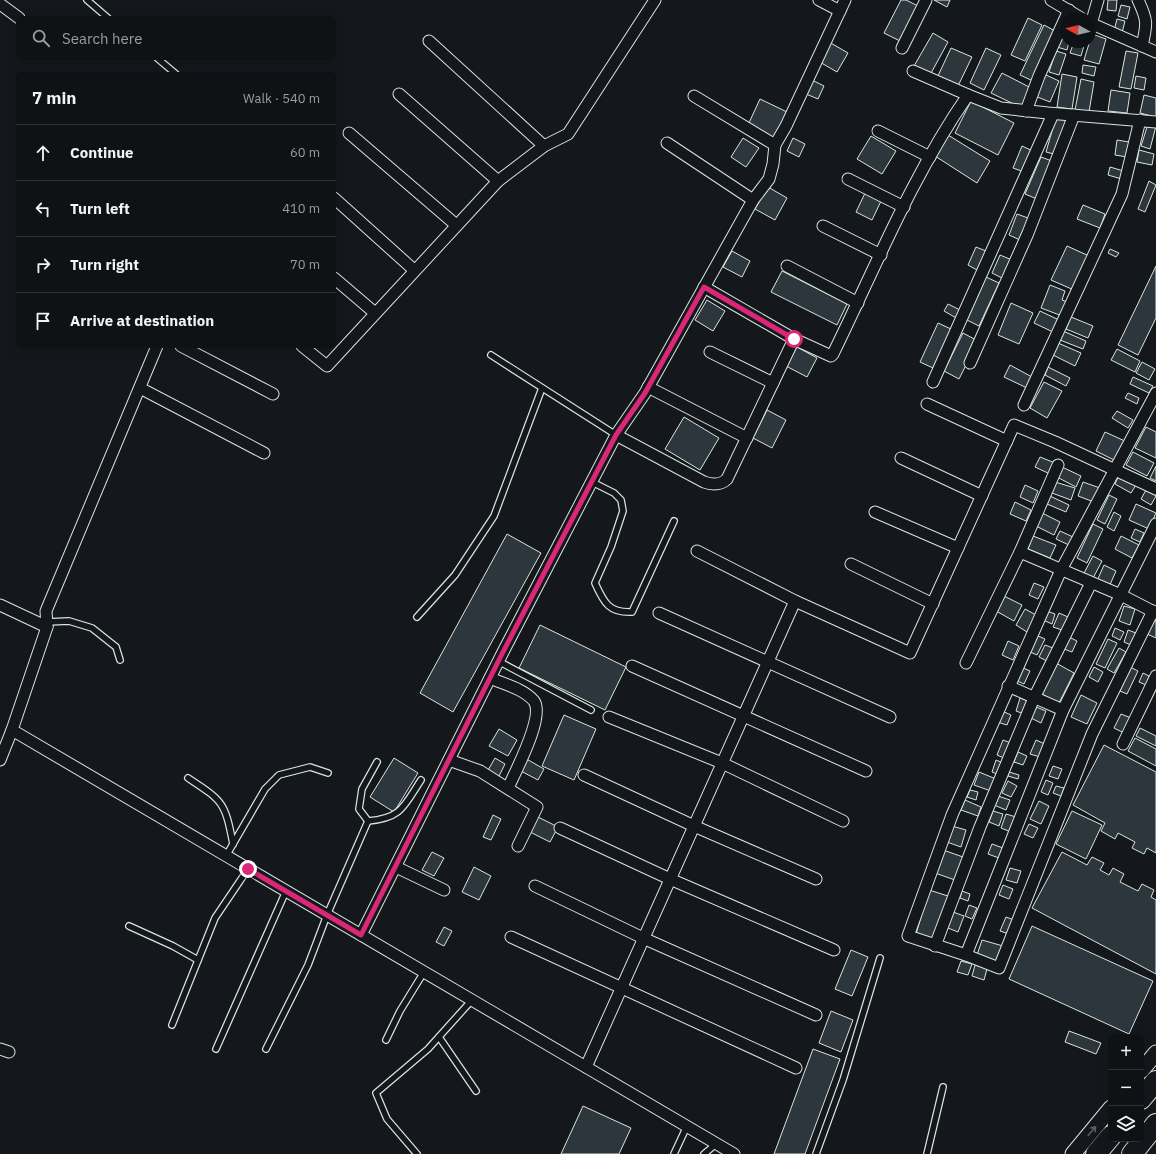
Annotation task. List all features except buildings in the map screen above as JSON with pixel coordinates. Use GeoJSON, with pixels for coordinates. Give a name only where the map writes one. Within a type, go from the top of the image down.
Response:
{"type":"FeatureCollection","features":[{"type":"Feature","properties":{"kind":"highway"},"geometry":{"type":"LineString","coordinates":[[1144,1095],[1156,1081]]}},
{"type":"Feature","properties":{"kind":"highway"},"geometry":{"type":"LineString","coordinates":[[1132,1154],[1156,1124]]}},
{"type":"Feature","properties":{"kind":"highway"},"geometry":{"type":"LineString","coordinates":[[1096,1154],[1108,1140]]}},
{"type":"Feature","properties":{"kind":"street"},"geometry":{"type":"LineString","coordinates":[[304,348],[326,366],[455,224],[498,181],[544,146],[568,134],[655,0]]}},
{"type":"Feature","properties":{"kind":"street"},"geometry":{"type":"LineString","coordinates":[[819,0],[840,11]]}},
{"type":"Feature","properties":{"kind":"street"},"geometry":{"type":"LineString","coordinates":[[361,935],[498,661],[616,435],[648,387],[753,200],[769,179],[773,164],[775,145],[786,126],[845,0]]}},
{"type":"Feature","properties":{"kind":"street"},"geometry":{"type":"LineString","coordinates":[[902,48],[926,0]]}},
{"type":"Feature","properties":{"kind":"street"},"geometry":{"type":"LineString","coordinates":[[1051,0],[1071,12]]}},
{"type":"Feature","properties":{"kind":"street"},"geometry":{"type":"LineString","coordinates":[[1094,12],[1098,0]]}},
{"type":"Feature","properties":{"kind":"street"},"geometry":{"type":"LineString","coordinates":[[1141,2],[1147,24],[1142,46]]}},
{"type":"Feature","properties":{"kind":"street"},"geometry":{"type":"LineString","coordinates":[[0,4],[16,16]]}},
{"type":"Feature","properties":{"kind":"street"},"geometry":{"type":"LineString","coordinates":[[1026,111],[1039,76],[1068,10]]}},
{"type":"Feature","properties":{"kind":"street"},"geometry":{"type":"LineString","coordinates":[[1096,26],[1156,52]]}},
{"type":"Feature","properties":{"kind":"street"},"geometry":{"type":"LineString","coordinates":[[428,42],[544,146]]}},
{"type":"Feature","properties":{"kind":"street"},"geometry":{"type":"LineString","coordinates":[[913,71],[1001,108],[1053,114],[1156,122]]}},
{"type":"Feature","properties":{"kind":"street"},"geometry":{"type":"LineString","coordinates":[[399,94],[498,181]]}},
{"type":"Feature","properties":{"kind":"street"},"geometry":{"type":"LineString","coordinates":[[704,287],[794,339],[831,356],[930,157],[951,120],[968,95]]}},
{"type":"Feature","properties":{"kind":"street"},"geometry":{"type":"LineString","coordinates":[[694,96],[775,145]]}},
{"type":"Feature","properties":{"kind":"street"},"geometry":{"type":"LineString","coordinates":[[933,382],[1053,114]]}},
{"type":"Feature","properties":{"kind":"street"},"geometry":{"type":"LineString","coordinates":[[970,363],[1028,233],[1074,115]]}},
{"type":"Feature","properties":{"kind":"street"},"geometry":{"type":"LineString","coordinates":[[1024,405],[1122,194],[1140,120]]}},
{"type":"Feature","properties":{"kind":"street"},"geometry":{"type":"LineString","coordinates":[[878,131],[930,157]]}},
{"type":"Feature","properties":{"kind":"street"},"geometry":{"type":"LineString","coordinates":[[349,133],[455,224]]}},
{"type":"Feature","properties":{"kind":"street"},"geometry":{"type":"LineString","coordinates":[[667,143],[753,200]]}},
{"type":"Feature","properties":{"kind":"street"},"geometry":{"type":"LineString","coordinates":[[848,179],[904,207]]}},
{"type":"Feature","properties":{"kind":"street"},"geometry":{"type":"LineString","coordinates":[[336,200],[414,270]]}},
{"type":"Feature","properties":{"kind":"street"},"geometry":{"type":"LineString","coordinates":[[823,226],[881,255]]}},
{"type":"Feature","properties":{"kind":"street"},"geometry":{"type":"LineString","coordinates":[[787,266],[858,303]]}},
{"type":"Feature","properties":{"kind":"street"},"geometry":{"type":"LineString","coordinates":[[336,280],[375,313]]}},
{"type":"Feature","properties":{"kind":"street"},"geometry":{"type":"LineString","coordinates":[[616,435],[679,470],[710,484],[724,482],[727,479],[794,339]]}},
{"type":"Feature","properties":{"kind":"street"},"geometry":{"type":"LineString","coordinates":[[0,758],[12,730],[47,625],[46,611],[156,348]]}},
{"type":"Feature","properties":{"kind":"street"},"geometry":{"type":"LineString","coordinates":[[185,348],[273,394]]}},
{"type":"Feature","properties":{"kind":"street"},"geometry":{"type":"LineString","coordinates":[[710,352],[773,383]]}},
{"type":"Feature","properties":{"kind":"street"},"geometry":{"type":"LineString","coordinates":[[648,387],[747,438]]}},
{"type":"Feature","properties":{"kind":"street"},"geometry":{"type":"LineString","coordinates":[[140,388],[264,453]]}},
{"type":"Feature","properties":{"kind":"street"},"geometry":{"type":"LineString","coordinates":[[1020,552],[1060,570],[1121,595],[1154,612],[1092,734],[999,968],[966,955],[908,936],[952,815],[1060,570],[1156,393]]}},
{"type":"Feature","properties":{"kind":"street"},"geometry":{"type":"LineString","coordinates":[[927,404],[1007,441]]}},
{"type":"Feature","properties":{"kind":"street"},"geometry":{"type":"LineString","coordinates":[[697,551],[795,601],[910,653],[1014,425],[1116,469],[1156,489]]}},
{"type":"Feature","properties":{"kind":"street"},"geometry":{"type":"LineString","coordinates":[[901,458],[982,496]]}},
{"type":"Feature","properties":{"kind":"street"},"geometry":{"type":"LineString","coordinates":[[966,663],[1020,552],[1058,465]]}},
{"type":"Feature","properties":{"kind":"street"},"geometry":{"type":"LineString","coordinates":[[875,512],[958,548]]}},
{"type":"Feature","properties":{"kind":"street"},"geometry":{"type":"LineString","coordinates":[[966,955],[1063,710],[1156,524]]}},
{"type":"Feature","properties":{"kind":"street"},"geometry":{"type":"LineString","coordinates":[[851,564],[932,604]]}},
{"type":"Feature","properties":{"kind":"street"},"geometry":{"type":"LineString","coordinates":[[935,946],[980,827],[1034,698],[1090,582]]}},
{"type":"Feature","properties":{"kind":"street"},"geometry":{"type":"LineString","coordinates":[[586,1067],[795,601]]}},
{"type":"Feature","properties":{"kind":"street"},"geometry":{"type":"LineString","coordinates":[[0,605],[47,625]]}},
{"type":"Feature","properties":{"kind":"street"},"geometry":{"type":"LineString","coordinates":[[658,613],[890,717]]}},
{"type":"Feature","properties":{"kind":"street"},"geometry":{"type":"LineString","coordinates":[[632,666],[866,771]]}},
{"type":"Feature","properties":{"kind":"street"},"geometry":{"type":"LineString","coordinates":[[1123,744],[1156,676]]}},
{"type":"Feature","properties":{"kind":"street"},"geometry":{"type":"LineString","coordinates":[[490,678],[524,693],[534,702],[537,714],[532,734],[508,788]]}},
{"type":"Feature","properties":{"kind":"street"},"geometry":{"type":"LineString","coordinates":[[1008,686],[1063,710]]}},
{"type":"Feature","properties":{"kind":"street"},"geometry":{"type":"LineString","coordinates":[[609,717],[722,763],[843,821]]}},
{"type":"Feature","properties":{"kind":"street"},"geometry":{"type":"LineString","coordinates":[[12,730],[734,1154]]}},
{"type":"Feature","properties":{"kind":"street"},"geometry":{"type":"LineString","coordinates":[[449,760],[480,771],[537,807],[518,846]]}},
{"type":"Feature","properties":{"kind":"street"},"geometry":{"type":"LineString","coordinates":[[584,775],[816,880]]}},
{"type":"Feature","properties":{"kind":"street"},"geometry":{"type":"LineString","coordinates":[[560,828],[670,879],[834,950]]}},
{"type":"Feature","properties":{"kind":"street"},"geometry":{"type":"LineString","coordinates":[[396,866],[444,890]]}},
{"type":"Feature","properties":{"kind":"street"},"geometry":{"type":"LineString","coordinates":[[535,886],[643,938],[816,1014]]}},
{"type":"Feature","properties":{"kind":"street"},"geometry":{"type":"LineString","coordinates":[[511,937],[796,1068]]}},
{"type":"Feature","properties":{"kind":"street"},"geometry":{"type":"LineString","coordinates":[[1142,1070],[1156,1053]]}},
{"type":"Feature","properties":{"kind":"street"},"geometry":{"type":"LineString","coordinates":[[1073,1154],[1108,1112]]}},
{"type":"Feature","properties":{"kind":"lane"},"geometry":{"type":"LineString","coordinates":[[87,0],[106,16]]}},
{"type":"Feature","properties":{"kind":"lane"},"geometry":{"type":"LineString","coordinates":[[158,60],[174,72]]}},
{"type":"Feature","properties":{"kind":"lane"},"geometry":{"type":"LineString","coordinates":[[492,355],[616,435]]}},
{"type":"Feature","properties":{"kind":"lane"},"geometry":{"type":"LineString","coordinates":[[417,617],[454,575],[494,516],[542,388]]}},
{"type":"Feature","properties":{"kind":"lane"},"geometry":{"type":"LineString","coordinates":[[592,482],[614,493],[621,500],[623,511],[611,548],[595,583],[603,602],[620,612],[632,612],[674,521]]}},
{"type":"Feature","properties":{"kind":"lane"},"geometry":{"type":"LineString","coordinates":[[47,625],[69,621],[92,628],[116,647],[120,660]]}},
{"type":"Feature","properties":{"kind":"lane"},"geometry":{"type":"LineString","coordinates":[[498,661],[591,710]]}},
{"type":"Feature","properties":{"kind":"lane"},"geometry":{"type":"LineString","coordinates":[[368,821],[359,809],[362,789],[377,762]]}},
{"type":"Feature","properties":{"kind":"lane"},"geometry":{"type":"LineString","coordinates":[[226,856],[265,789],[279,775],[310,767],[328,773]]}},
{"type":"Feature","properties":{"kind":"lane"},"geometry":{"type":"LineString","coordinates":[[188,778],[216,796],[228,814],[233,844]]}},
{"type":"Feature","properties":{"kind":"lane"},"geometry":{"type":"LineString","coordinates":[[368,821],[382,820],[400,812],[422,780]]}},
{"type":"Feature","properties":{"kind":"lane"},"geometry":{"type":"LineString","coordinates":[[266,1049],[308,965],[327,915],[368,821]]}},
{"type":"Feature","properties":{"kind":"lane"},"geometry":{"type":"LineString","coordinates":[[172,1025],[215,918],[248,869]]}},
{"type":"Feature","properties":{"kind":"lane"},"geometry":{"type":"LineString","coordinates":[[216,1049],[286,891]]}},
{"type":"Feature","properties":{"kind":"lane"},"geometry":{"type":"LineString","coordinates":[[129,926],[173,946],[198,960]]}},
{"type":"Feature","properties":{"kind":"lane"},"geometry":{"type":"LineString","coordinates":[[816,1154],[843,1080],[880,958]]}},
{"type":"Feature","properties":{"kind":"lane"},"geometry":{"type":"LineString","coordinates":[[386,1040],[400,1011],[424,972]]}},
{"type":"Feature","properties":{"kind":"lane"},"geometry":{"type":"LineString","coordinates":[[417,1154],[387,1119],[376,1093],[428,1049],[472,1000]]}},
{"type":"Feature","properties":{"kind":"lane"},"geometry":{"type":"LineString","coordinates":[[439,1037],[476,1091]]}},
{"type":"Feature","properties":{"kind":"lane"},"geometry":{"type":"LineString","coordinates":[[927,1154],[943,1087]]}},
{"type":"Feature","properties":{"kind":"lane"},"geometry":{"type":"LineString","coordinates":[[674,1154],[687,1126]]}},
{"type":"Feature","properties":{"kind":"lane"},"geometry":{"type":"LineString","coordinates":[[704,1154],[716,1144]]}},
{"type":"Feature","properties":{"kind":"route"},"geometry":{"type":"LineString","coordinates":[[248,869],[361,935],[503,652],[616,435],[645,393],[704,287],[794,339]]}}]}
